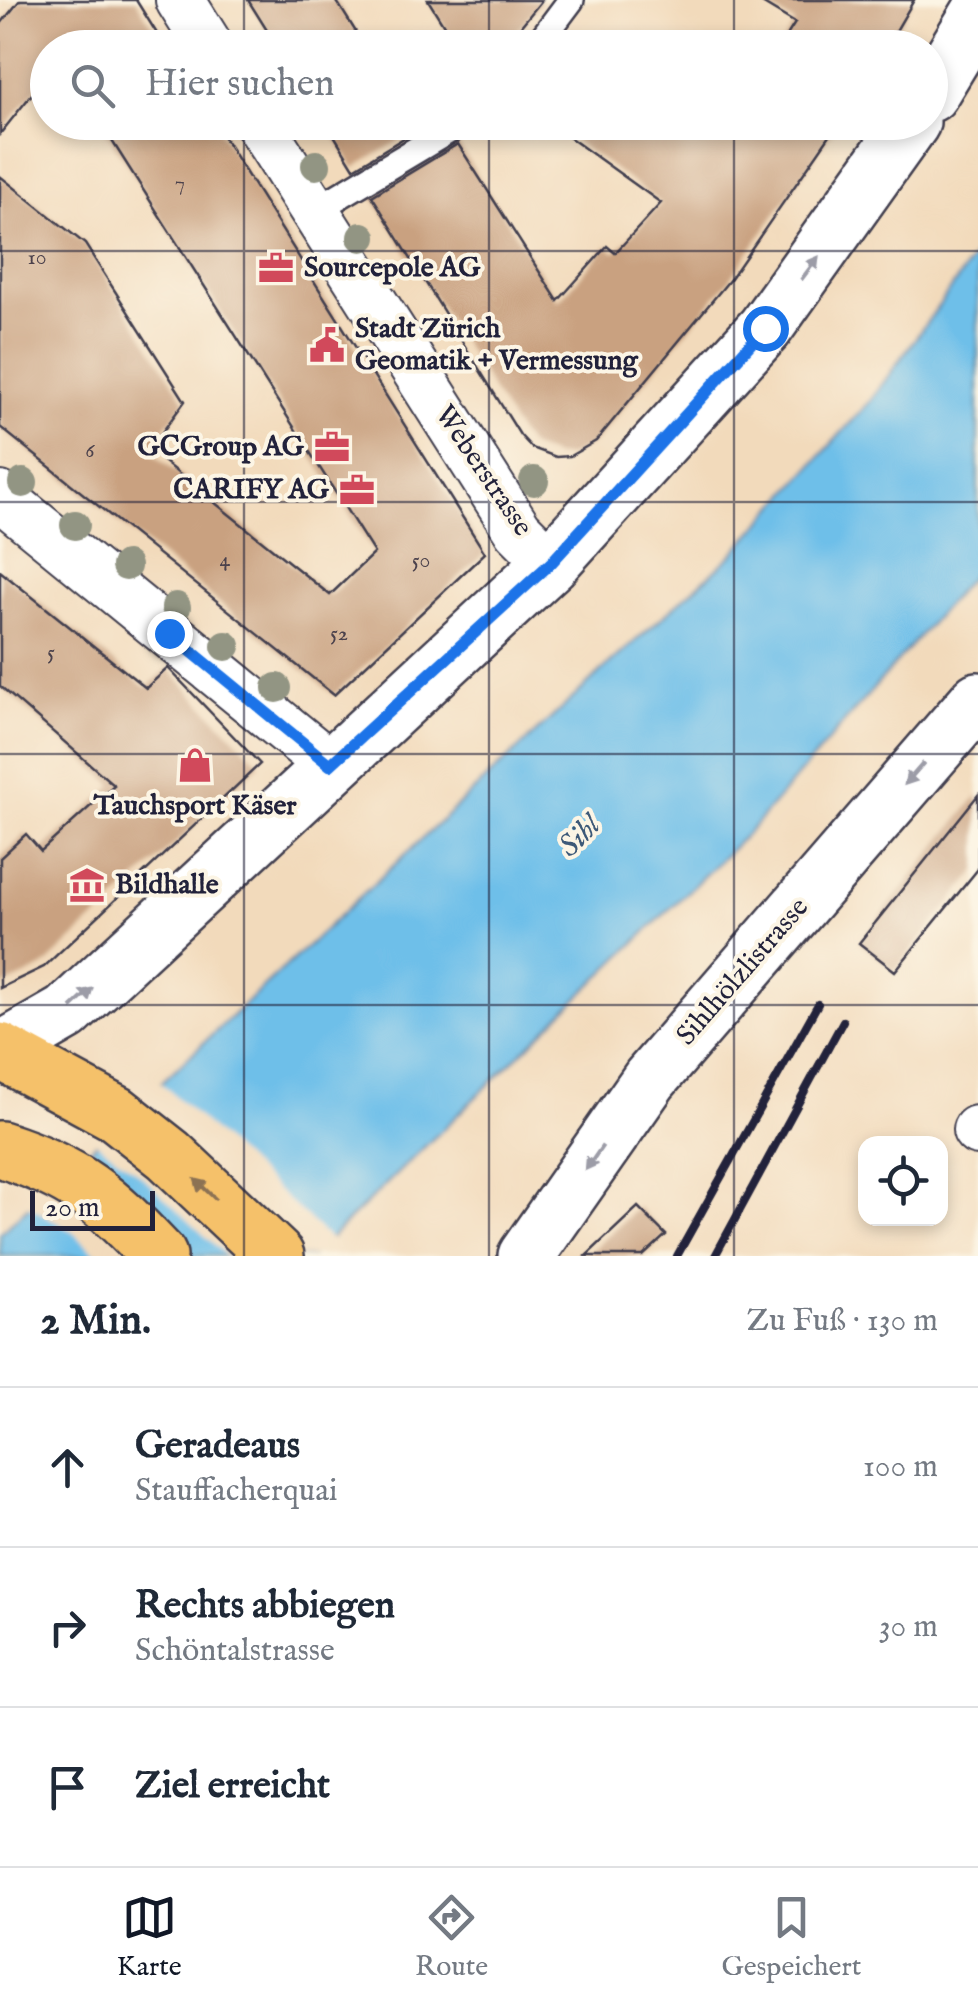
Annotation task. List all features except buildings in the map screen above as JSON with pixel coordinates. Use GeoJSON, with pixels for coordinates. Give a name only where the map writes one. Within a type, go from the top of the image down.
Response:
{"type":"FeatureCollection","features":[{"type":"Feature","properties":{"kind":"main road"},"geometry":{"type":"LineString","coordinates":[[0,1051],[115,1113],[169,1155],[276,1256]]}},
{"type":"Feature","properties":{"kind":"main road"},"geometry":{"type":"LineString","coordinates":[[21,1155],[82,1182],[159,1256]]}},
{"type":"Feature","properties":{"kind":"street"},"geometry":{"type":"LineString","coordinates":[[180,0],[199,30]]}},
{"type":"Feature","properties":{"kind":"street"},"geometry":{"type":"LineString","coordinates":[[948,65],[978,16]]}},
{"type":"Feature","properties":{"kind":"street","name":"Weberstrasse"},"geometry":{"type":"LineString","coordinates":[[269,140],[518,530],[551,563]]}},
{"type":"Feature","properties":{"kind":"street"},"geometry":{"type":"LineString","coordinates":[[0,1051],[66,1013],[551,563],[765,328],[899,140]]}},
{"type":"Feature","properties":{"kind":"street"},"geometry":{"type":"LineString","coordinates":[[0,496],[330,765]]}},
{"type":"Feature","properties":{"kind":"street","name":"Sihlhölzlistrasse"},"geometry":{"type":"LineString","coordinates":[[526,1256],[650,1078],[978,700]]}},
{"type":"Feature","properties":{"kind":"lane"},"geometry":{"type":"LineString","coordinates":[[548,30],[571,0]]}},
{"type":"Feature","properties":{"kind":"lane"},"geometry":{"type":"LineString","coordinates":[[314,211],[432,140]]}},
{"type":"Feature","properties":{"kind":"water","name":"Sihl"},"geometry":{"type":"Polygon","coordinates":[[[978,251],[978,568],[751,830],[312,1256],[0,1256],[0,1233],[604,669],[729,558],[872,399],[978,251]]]}},
{"type":"Feature","properties":{"kind":"pier"},"geometry":{"type":"Polygon","coordinates":[[[157,1079],[333,1242],[319,1256],[226,1256],[137,1172],[92,1139],[157,1079]]]}},
{"type":"Feature","properties":{"kind":"pier"},"geometry":{"type":"Polygon","coordinates":[[[86,1144],[192,1256],[99,1256],[71,1231],[24,1203],[86,1144]]]}},
{"type":"Feature","properties":{"kind":"railway"},"geometry":{"type":"LineString","coordinates":[[677,1256],[818,1004]]}},
{"type":"Feature","properties":{"kind":"railway"},"geometry":{"type":"LineString","coordinates":[[715,1256],[843,1021]]}},
{"type":"Feature","properties":{"kind":"place","name":"Sourcepole AG"},"geometry":{"type":"Point","coordinates":[276,268]}},
{"type":"Feature","properties":{"kind":"place","name":"Stadt Zürich Geomatik + Vermessung"},"geometry":{"type":"Point","coordinates":[327,345]}},
{"type":"Feature","properties":{"kind":"place","name":"GCGroup AG"},"geometry":{"type":"Point","coordinates":[332,447]}},
{"type":"Feature","properties":{"kind":"place","name":"CARIFY AG"},"geometry":{"type":"Point","coordinates":[357,490]}},
{"type":"Feature","properties":{"kind":"place","name":"Tauchsport Käser"},"geometry":{"type":"Point","coordinates":[195,765]}},
{"type":"Feature","properties":{"kind":"place","name":"Bildhalle"},"geometry":{"type":"Point","coordinates":[87,885]}},
{"type":"Feature","properties":{"kind":"route"},"geometry":{"type":"LineString","coordinates":[[169,633],[330,765],[551,563],[765,328]]}}]}
